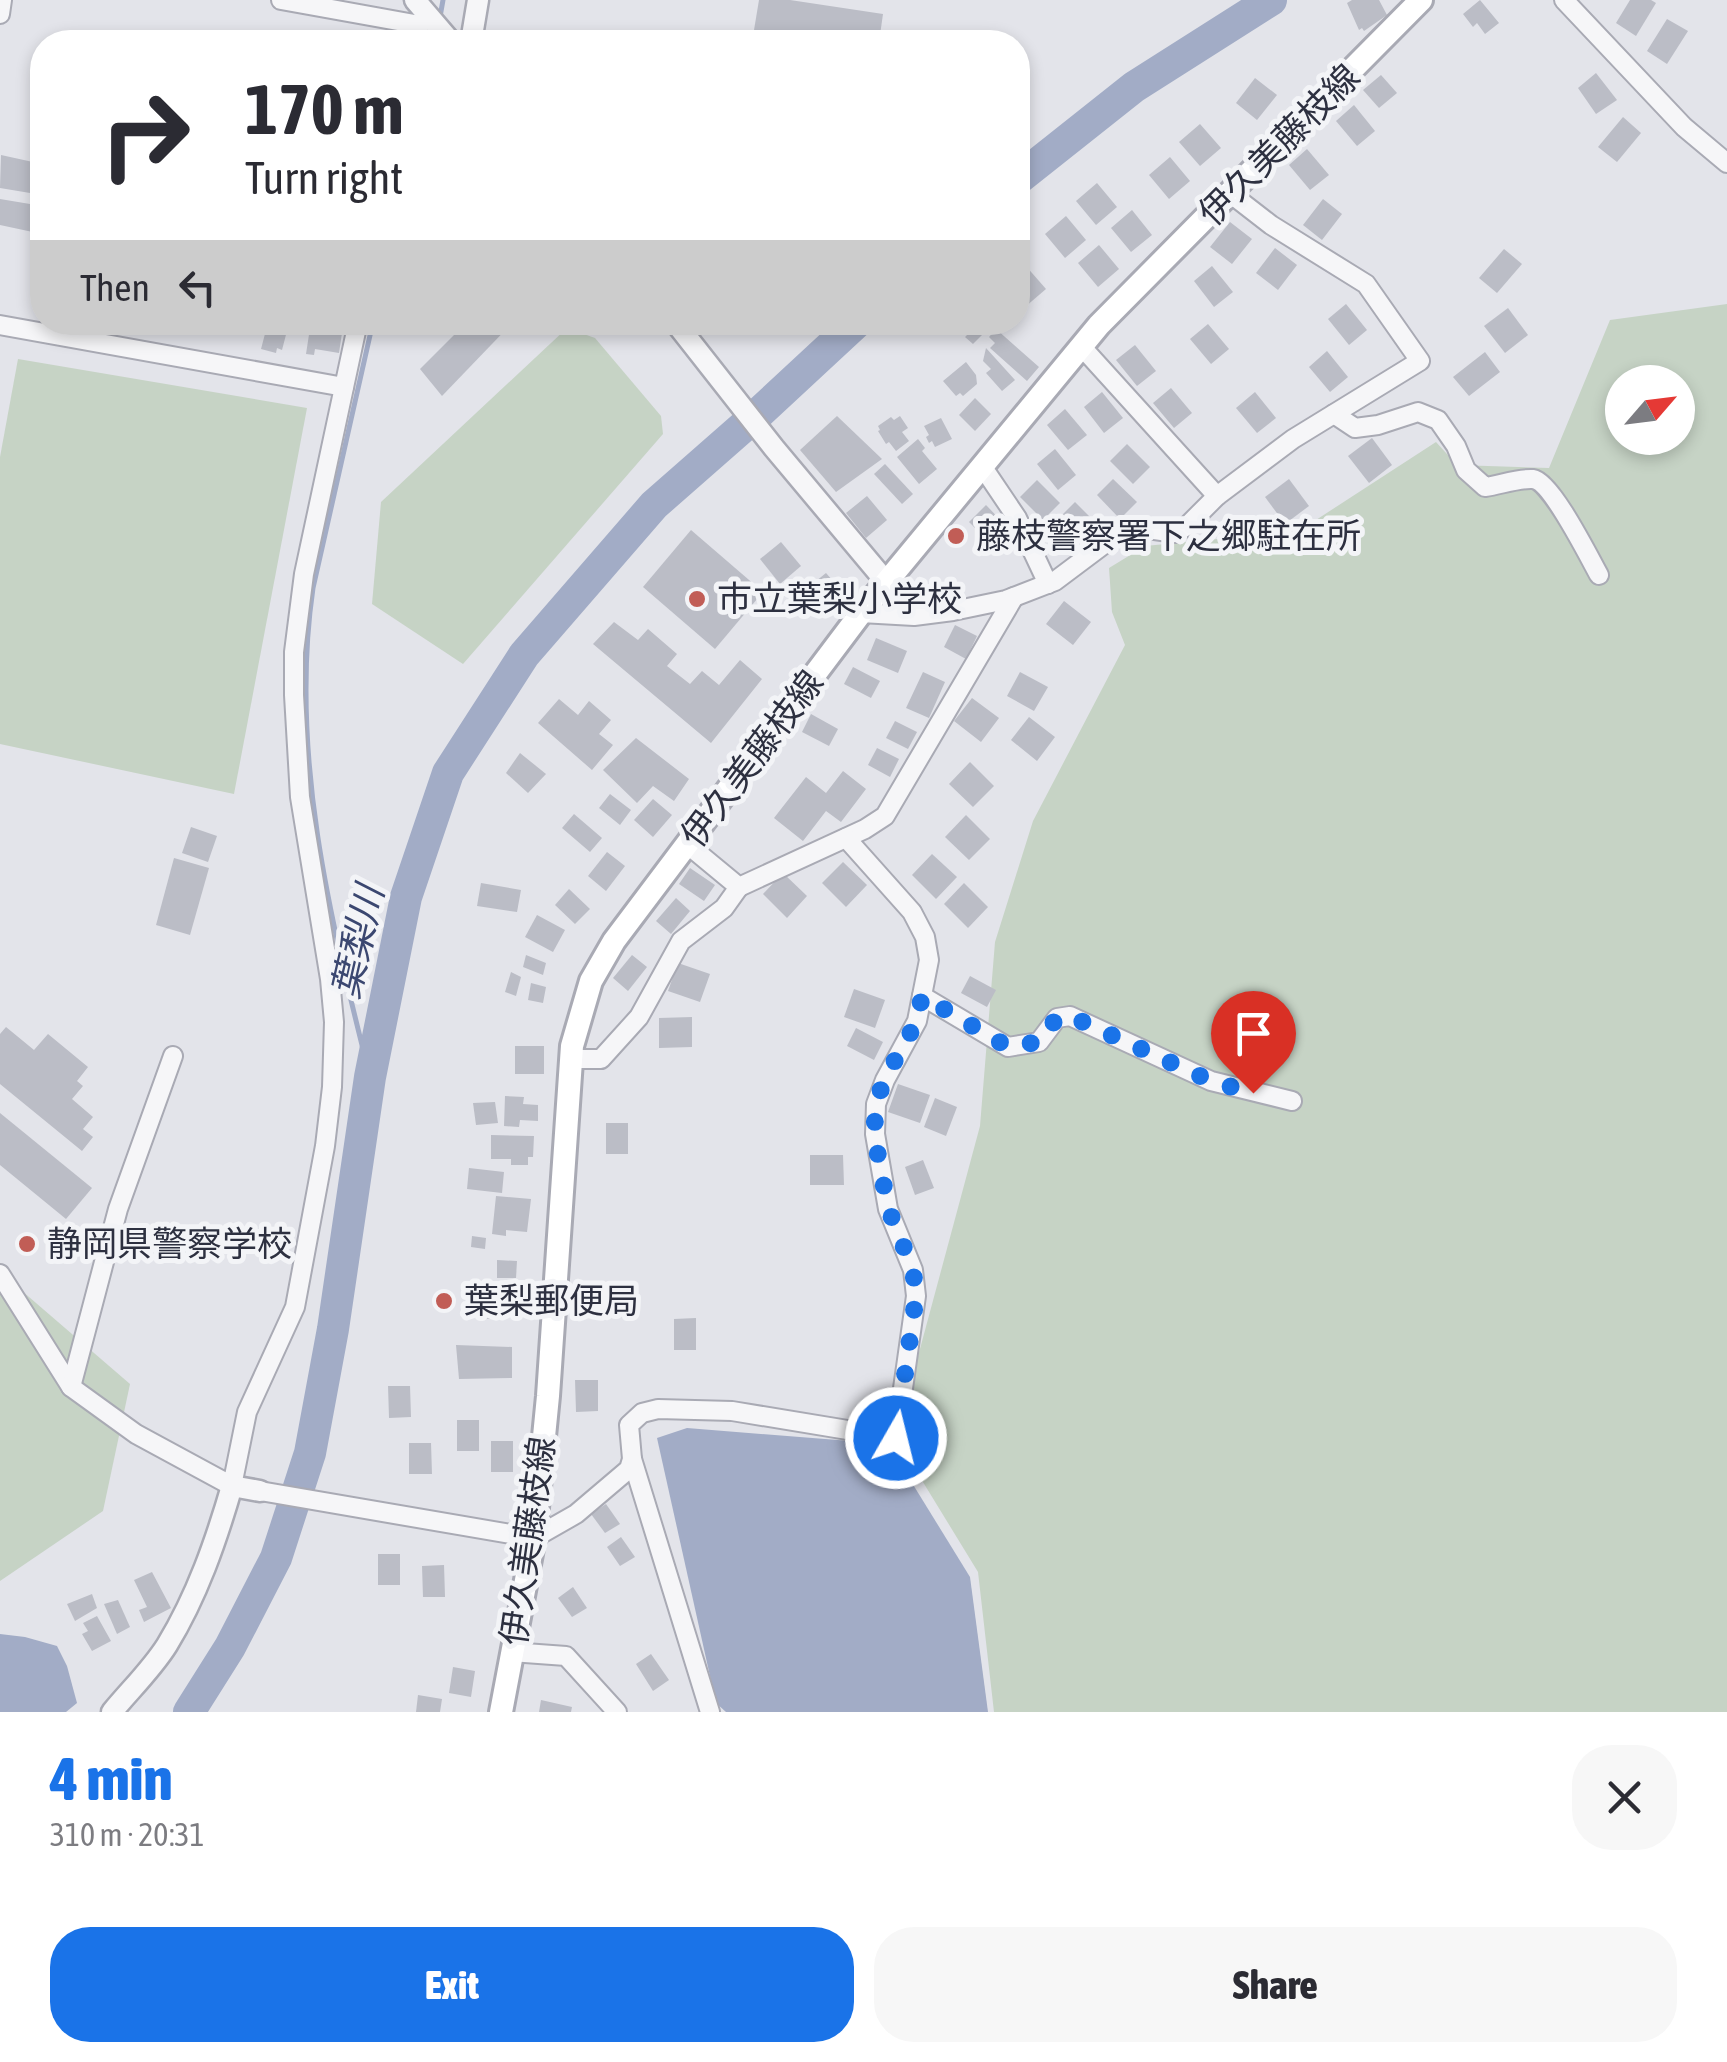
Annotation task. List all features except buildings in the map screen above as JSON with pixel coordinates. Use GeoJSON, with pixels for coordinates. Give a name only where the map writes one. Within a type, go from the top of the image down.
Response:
{"type":"FeatureCollection","features":[{"type":"Feature","properties":{"kind":"main road","name":"伊久美藤枝線"},"geometry":{"type":"LineString","coordinates":[[501,1712],[534,1538],[548,1396],[572,1046],[591,980],[614,941],[862,613],[1081,346],[1421,0]]}},
{"type":"Feature","properties":{"kind":"street"},"geometry":{"type":"LineString","coordinates":[[0,14],[2,0]]}},
{"type":"Feature","properties":{"kind":"street"},"geometry":{"type":"LineString","coordinates":[[282,0],[422,28],[415,0]]}},
{"type":"Feature","properties":{"kind":"street"},"geometry":{"type":"LineString","coordinates":[[473,30],[478,0]]}},
{"type":"Feature","properties":{"kind":"street"},"geometry":{"type":"LineString","coordinates":[[1564,0],[1684,128],[1727,163]]}},
{"type":"Feature","properties":{"kind":"street"},"geometry":{"type":"LineString","coordinates":[[862,613],[914,616],[1014,597],[1055,582],[1111,539],[1148,530],[1174,533],[1293,439],[1420,361],[1366,284],[1270,225],[1232,194]]}},
{"type":"Feature","properties":{"kind":"street"},"geometry":{"type":"LineString","coordinates":[[0,326],[30,331]]}},
{"type":"Feature","properties":{"kind":"street"},"geometry":{"type":"LineString","coordinates":[[50,335],[344,388]]}},
{"type":"Feature","properties":{"kind":"street"},"geometry":{"type":"LineString","coordinates":[[112,1712],[165,1648],[220,1527],[247,1412],[295,1307],[325,1146],[334,1022],[300,797],[294,652],[304,574],[355,335]]}},
{"type":"Feature","properties":{"kind":"street"},"geometry":{"type":"LineString","coordinates":[[686,335],[774,448],[887,582]]}},
{"type":"Feature","properties":{"kind":"street"},"geometry":{"type":"LineString","coordinates":[[1081,346],[1217,496]]}},
{"type":"Feature","properties":{"kind":"street"},"geometry":{"type":"LineString","coordinates":[[1334,414],[1355,428],[1378,426],[1418,412],[1438,420],[1456,446],[1466,470],[1486,487],[1532,479],[1542,482],[1600,575]]}},
{"type":"Feature","properties":{"kind":"street"},"geometry":{"type":"LineString","coordinates":[[982,466],[1017,518],[1048,584]]}},
{"type":"Feature","properties":{"kind":"street"},"geometry":{"type":"LineString","coordinates":[[572,1059],[601,1059],[639,1017],[681,940],[724,908],[740,887],[884,816],[1014,597]]}},
{"type":"Feature","properties":{"kind":"street"},"geometry":{"type":"LineString","coordinates":[[710,1712],[632,1458],[630,1425],[642,1413],[658,1409],[732,1411],[896,1438],[916,1296],[913,1270],[888,1208],[874,1134],[876,1104],[884,1080],[917,1021],[930,960],[912,912],[846,838]]}},
{"type":"Feature","properties":{"kind":"street"},"geometry":{"type":"LineString","coordinates":[[687,844],[740,887]]}},
{"type":"Feature","properties":{"kind":"street"},"geometry":{"type":"LineString","coordinates":[[922,996],[1008,1047],[1038,1042],[1057,1018],[1070,1016],[1211,1081],[1292,1101]]}},
{"type":"Feature","properties":{"kind":"street"},"geometry":{"type":"LineString","coordinates":[[71,1387],[118,1209],[173,1056]]}},
{"type":"Feature","properties":{"kind":"street"},"geometry":{"type":"LineString","coordinates":[[0,1274],[71,1387],[136,1434],[232,1486],[534,1538],[576,1514],[629,1469],[632,1458]]}},
{"type":"Feature","properties":{"kind":"street"},"geometry":{"type":"LineString","coordinates":[[512,1652],[566,1656],[617,1712]]}},
{"type":"Feature","properties":{"kind":"green space"},"geometry":{"type":"Polygon","coordinates":[[[1727,304],[1727,1712],[994,1712],[978,1572],[896,1438],[980,1126],[995,942],[1033,821],[1125,645],[1112,612],[1109,568],[1145,546],[1299,531],[1436,442],[1457,465],[1549,468],[1610,320],[1727,304]]]}},
{"type":"Feature","properties":{"kind":"green space"},"geometry":{"type":"Polygon","coordinates":[[[560,335],[595,338],[661,416],[663,434],[463,664],[372,604],[381,502],[560,335]]]}},
{"type":"Feature","properties":{"kind":"green space"},"geometry":{"type":"Polygon","coordinates":[[[18,359],[307,408],[234,794],[0,744],[0,457],[18,359]]]}},
{"type":"Feature","properties":{"kind":"green space"},"geometry":{"type":"Polygon","coordinates":[[[0,1272],[130,1384],[103,1511],[0,1581],[0,1272]]]}},
{"type":"Feature","properties":{"kind":"water"},"geometry":{"type":"Polygon","coordinates":[[[687,1428],[888,1444],[970,1577],[988,1712],[726,1712],[716,1703],[657,1438],[687,1428]]]}},
{"type":"Feature","properties":{"kind":"water"},"geometry":{"type":"Polygon","coordinates":[[[0,1634],[57,1646],[77,1703],[66,1712],[0,1712],[0,1634]]]}},
{"type":"Feature","properties":{"kind":"waterway"},"geometry":{"type":"LineString","coordinates":[[440,17],[443,0]]}},
{"type":"Feature","properties":{"kind":"waterway","name":"葉梨川"},"geometry":{"type":"LineString","coordinates":[[1030,169],[1134,87],[1271,0]]}},
{"type":"Feature","properties":{"kind":"waterway"},"geometry":{"type":"LineString","coordinates":[[370,335],[313,588],[306,712],[310,773],[328,896],[370,1077]]}},
{"type":"Feature","properties":{"kind":"waterway","name":"葉梨川"},"geometry":{"type":"LineString","coordinates":[[189,1712],[230,1647],[276,1558],[310,1453],[333,1329],[370,1077],[406,897],[448,773],[524,655],[654,505],[843,335]]}},
{"type":"Feature","properties":{"kind":"place","name":"藤枝警察署下之郷駐在所"},"geometry":{"type":"Point","coordinates":[956,536]}},
{"type":"Feature","properties":{"kind":"place","name":"市立葉梨小学校"},"geometry":{"type":"Point","coordinates":[697,599]}},
{"type":"Feature","properties":{"kind":"place","name":"静岡県警察学校"},"geometry":{"type":"Point","coordinates":[27,1244]}},
{"type":"Feature","properties":{"kind":"place","name":"葉梨郵便局"},"geometry":{"type":"Point","coordinates":[444,1301]}},
{"type":"Feature","properties":{"kind":"route"},"geometry":{"type":"LineString","coordinates":[[896,1438],[916,1296],[913,1270],[888,1208],[874,1134],[876,1104],[884,1080],[917,1021],[922,996],[1008,1047],[1038,1042],[1057,1018],[1070,1016],[1211,1081],[1253,1093]]}}]}
